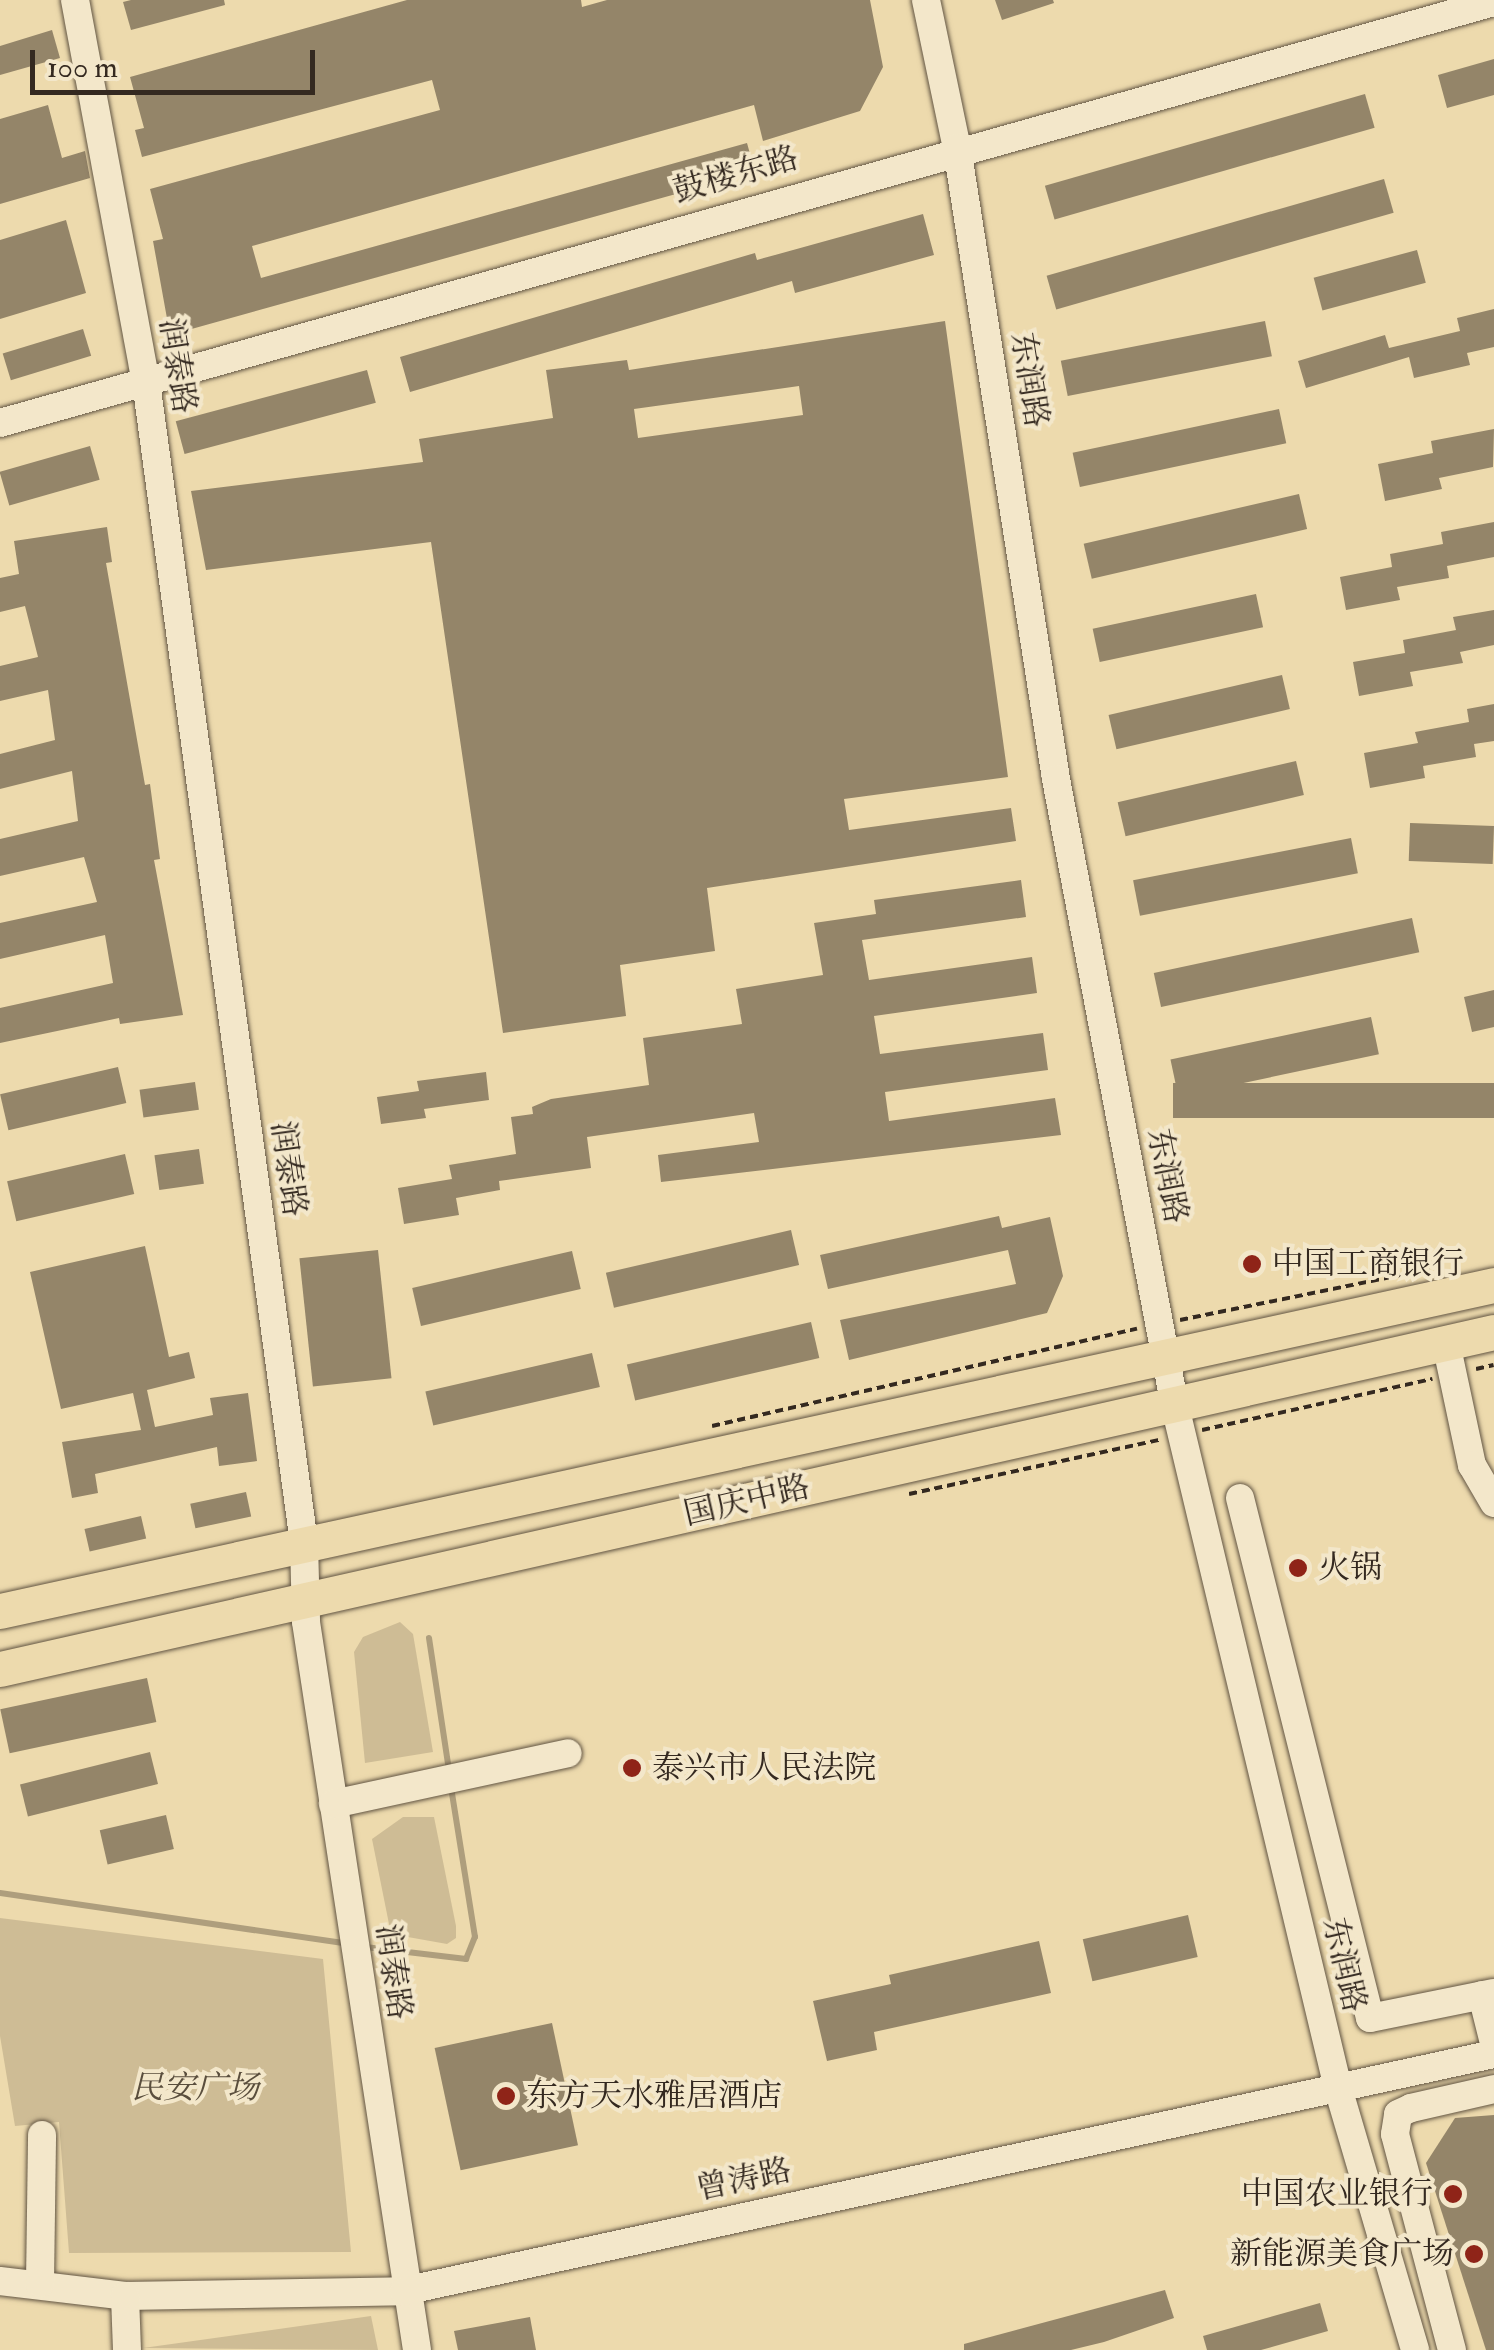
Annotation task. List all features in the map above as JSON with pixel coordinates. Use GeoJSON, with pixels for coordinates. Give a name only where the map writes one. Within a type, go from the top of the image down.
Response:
{"type":"FeatureCollection","features":[{"type":"Feature","properties":{"kind":"main road"},"geometry":{"type":"LineString","coordinates":[[0,1611],[1494,1285]]}},
{"type":"Feature","properties":{"kind":"main road","name":"国庆中路"},"geometry":{"type":"LineString","coordinates":[[0,1668],[1494,1332]]}},
{"type":"Feature","properties":{"kind":"street","name":"润泰路"},"geometry":{"type":"LineString","coordinates":[[76,0],[146,382],[304,1543],[304,1602],[404,2291],[417,2350]]}},
{"type":"Feature","properties":{"kind":"street","name":"东润路"},"geometry":{"type":"LineString","coordinates":[[926,0],[956,148],[1056,779],[1174,1402],[1338,2088],[1414,2350]]}},
{"type":"Feature","properties":{"kind":"street","name":"鼓楼东路"},"geometry":{"type":"LineString","coordinates":[[0,424],[956,148],[1494,2]]}},
{"type":"Feature","properties":{"kind":"street"},"geometry":{"type":"LineString","coordinates":[[1446,1343],[1472,1466],[1494,1503]]}},
{"type":"Feature","properties":{"kind":"street"},"geometry":{"type":"LineString","coordinates":[[1240,1498],[1370,2018],[1488,1994],[1494,2043]]}},
{"type":"Feature","properties":{"kind":"street"},"geometry":{"type":"LineString","coordinates":[[333,1804],[568,1753]]}},
{"type":"Feature","properties":{"kind":"street"},"geometry":{"type":"LineString","coordinates":[[1288,1883],[1332,1872]]}},
{"type":"Feature","properties":{"kind":"street","name":"曾涛路"},"geometry":{"type":"LineString","coordinates":[[0,2281],[125,2296],[404,2291],[1494,2054]]}},
{"type":"Feature","properties":{"kind":"street"},"geometry":{"type":"LineString","coordinates":[[1452,2350],[1395,2134],[1398,2114],[1494,2089]]}},
{"type":"Feature","properties":{"kind":"street"},"geometry":{"type":"LineString","coordinates":[[40,2284],[42,2135]]}},
{"type":"Feature","properties":{"kind":"street"},"geometry":{"type":"LineString","coordinates":[[125,2296],[127,2350]]}},
{"type":"Feature","properties":{"kind":"green space"},"geometry":{"type":"Polygon","coordinates":[[[400,1622],[413,1634],[433,1752],[365,1763],[354,1652],[363,1637],[400,1622]]]}},
{"type":"Feature","properties":{"kind":"green space"},"geometry":{"type":"Polygon","coordinates":[[[403,1817],[434,1817],[456,1926],[456,1938],[447,1944],[391,1934],[372,1839],[403,1817]]]}},
{"type":"Feature","properties":{"kind":"green space","name":"民安广场"},"geometry":{"type":"Polygon","coordinates":[[[0,1918],[323,1959],[351,2252],[69,2253],[59,2122],[15,2126],[0,2036],[0,1918]]]}},
{"type":"Feature","properties":{"kind":"green space"},"geometry":{"type":"Polygon","coordinates":[[[371,2316],[378,2350],[143,2348],[371,2316]]]}},
{"type":"Feature","properties":{"kind":"building"},"geometry":{"type":"Polygon","coordinates":[[[224,0],[225,5],[131,30],[123,2],[224,0]]]}},
{"type":"Feature","properties":{"kind":"building"},"geometry":{"type":"Polygon","coordinates":[[[407,0],[581,0],[582,7],[607,0],[870,0],[883,67],[860,111],[763,141],[754,105],[252,246],[261,278],[747,143],[755,172],[170,335],[153,241],[163,239],[150,189],[440,110],[432,80],[142,157],[135,130],[144,128],[130,77],[407,0]]]}},
{"type":"Feature","properties":{"kind":"building"},"geometry":{"type":"Polygon","coordinates":[[[995,0],[1053,0],[1054,3],[1002,20],[995,0]]]}},
{"type":"Feature","properties":{"kind":"building"},"geometry":{"type":"Polygon","coordinates":[[[52,30],[60,58],[0,75],[0,46],[52,30]]]}},
{"type":"Feature","properties":{"kind":"building"},"geometry":{"type":"Polygon","coordinates":[[[1494,59],[1494,95],[1447,108],[1438,75],[1494,59]]]}},
{"type":"Feature","properties":{"kind":"building"},"geometry":{"type":"Polygon","coordinates":[[[1365,94],[1375,128],[1055,219],[1045,186],[1365,94]]]}},
{"type":"Feature","properties":{"kind":"building"},"geometry":{"type":"Polygon","coordinates":[[[48,105],[62,158],[85,151],[90,178],[0,204],[0,119],[48,105]]]}},
{"type":"Feature","properties":{"kind":"building"},"geometry":{"type":"Polygon","coordinates":[[[1384,179],[1394,213],[1056,309],[1047,276],[1384,179]]]}},
{"type":"Feature","properties":{"kind":"building"},"geometry":{"type":"Polygon","coordinates":[[[923,214],[934,255],[795,293],[792,281],[410,392],[400,357],[755,253],[757,260],[923,214]]]}},
{"type":"Feature","properties":{"kind":"building"},"geometry":{"type":"Polygon","coordinates":[[[66,220],[86,293],[0,319],[0,240],[66,220]]]}},
{"type":"Feature","properties":{"kind":"building"},"geometry":{"type":"Polygon","coordinates":[[[1417,250],[1426,283],[1322,311],[1314,278],[1417,250]]]}},
{"type":"Feature","properties":{"kind":"building"},"geometry":{"type":"Polygon","coordinates":[[[1494,309],[1494,347],[1467,353],[1470,365],[1414,378],[1409,357],[1306,388],[1298,361],[1385,335],[1389,348],[1460,331],[1457,318],[1494,309]]]}},
{"type":"Feature","properties":{"kind":"building"},"geometry":{"type":"Polygon","coordinates":[[[945,321],[1008,777],[844,799],[849,830],[1011,808],[1016,841],[707,888],[715,951],[620,965],[626,1016],[503,1033],[431,542],[206,570],[191,491],[423,462],[419,439],[553,418],[546,370],[627,360],[629,370],[945,321]],[[799,386],[634,409],[638,438],[803,415],[799,386]]]}},
{"type":"Feature","properties":{"kind":"building"},"geometry":{"type":"Polygon","coordinates":[[[1265,321],[1272,356],[1068,396],[1061,361],[1265,321]]]}},
{"type":"Feature","properties":{"kind":"building"},"geometry":{"type":"Polygon","coordinates":[[[83,329],[91,356],[11,380],[3,354],[83,329]]]}},
{"type":"Feature","properties":{"kind":"building"},"geometry":{"type":"Polygon","coordinates":[[[367,370],[376,403],[185,454],[176,421],[367,370]]]}},
{"type":"Feature","properties":{"kind":"building"},"geometry":{"type":"Polygon","coordinates":[[[1279,409],[1286,443],[1080,487],[1073,453],[1279,409]]]}},
{"type":"Feature","properties":{"kind":"building"},"geometry":{"type":"Polygon","coordinates":[[[1494,429],[1493,467],[1439,478],[1442,489],[1385,501],[1378,464],[1433,453],[1431,441],[1494,429]]]}},
{"type":"Feature","properties":{"kind":"building"},"geometry":{"type":"Polygon","coordinates":[[[90,446],[100,480],[9,506],[0,472],[90,446]]]}},
{"type":"Feature","properties":{"kind":"building"},"geometry":{"type":"Polygon","coordinates":[[[1299,494],[1307,529],[1092,579],[1084,544],[1299,494]]]}},
{"type":"Feature","properties":{"kind":"building"},"geometry":{"type":"Polygon","coordinates":[[[1494,522],[1494,557],[1447,566],[1449,578],[1397,587],[1400,600],[1346,610],[1340,577],[1392,567],[1390,554],[1443,544],[1441,532],[1494,522]]]}},
{"type":"Feature","properties":{"kind":"building"},"geometry":{"type":"Polygon","coordinates":[[[107,527],[112,562],[106,563],[145,785],[150,784],[160,859],[154,860],[183,1015],[120,1024],[119,1018],[0,1043],[0,1008],[113,983],[105,935],[0,959],[0,923],[97,902],[84,857],[0,876],[0,839],[78,821],[72,771],[0,789],[0,754],[55,740],[48,690],[0,701],[0,666],[38,657],[25,606],[0,612],[0,578],[19,574],[14,541],[107,527]]]}},
{"type":"Feature","properties":{"kind":"building"},"geometry":{"type":"Polygon","coordinates":[[[1256,594],[1263,627],[1100,662],[1093,629],[1256,594]]]}},
{"type":"Feature","properties":{"kind":"building"},"geometry":{"type":"Polygon","coordinates":[[[1494,610],[1494,645],[1460,652],[1463,663],[1410,672],[1413,686],[1359,696],[1353,662],[1405,653],[1403,640],[1456,630],[1453,617],[1494,610]]]}},
{"type":"Feature","properties":{"kind":"building"},"geometry":{"type":"Polygon","coordinates":[[[1282,675],[1290,709],[1116,749],[1109,715],[1282,675]]]}},
{"type":"Feature","properties":{"kind":"building"},"geometry":{"type":"Polygon","coordinates":[[[1494,704],[1494,741],[1474,744],[1476,757],[1423,766],[1425,778],[1370,788],[1364,753],[1418,743],[1415,732],[1469,722],[1467,709],[1494,704]]]}},
{"type":"Feature","properties":{"kind":"building"},"geometry":{"type":"Polygon","coordinates":[[[1296,761],[1304,795],[1126,836],[1118,802],[1296,761]]]}},
{"type":"Feature","properties":{"kind":"building"},"geometry":{"type":"Polygon","coordinates":[[[1410,823],[1494,826],[1493,864],[1409,861],[1410,823]]]}},
{"type":"Feature","properties":{"kind":"building"},"geometry":{"type":"Polygon","coordinates":[[[1351,838],[1358,873],[1140,916],[1133,880],[1351,838]]]}},
{"type":"Feature","properties":{"kind":"building"},"geometry":{"type":"Polygon","coordinates":[[[1021,880],[1026,917],[862,940],[869,980],[1032,957],[1037,993],[874,1016],[880,1054],[1043,1033],[1048,1070],[885,1092],[889,1121],[1055,1098],[1061,1135],[661,1182],[658,1155],[759,1142],[754,1113],[587,1137],[591,1168],[499,1181],[500,1190],[456,1198],[459,1215],[404,1224],[398,1188],[452,1179],[449,1165],[516,1154],[511,1117],[533,1114],[532,1107],[551,1099],[649,1085],[643,1038],[742,1024],[736,989],[823,975],[814,923],[876,914],[874,900],[1021,880]]]}},
{"type":"Feature","properties":{"kind":"building"},"geometry":{"type":"Polygon","coordinates":[[[1412,918],[1419,952],[1161,1007],[1154,973],[1412,918]]]}},
{"type":"Feature","properties":{"kind":"building"},"geometry":{"type":"Polygon","coordinates":[[[1494,990],[1494,1027],[1472,1032],[1464,997],[1494,990]]]}},
{"type":"Feature","properties":{"kind":"building"},"geometry":{"type":"Polygon","coordinates":[[[1371,1017],[1379,1054],[1178,1097],[1170,1060],[1371,1017]]]}},
{"type":"Feature","properties":{"kind":"building"},"geometry":{"type":"Polygon","coordinates":[[[118,1067],[126,1103],[8,1130],[0,1094],[118,1067]]]}},
{"type":"Feature","properties":{"kind":"building"},"geometry":{"type":"Polygon","coordinates":[[[486,1072],[489,1100],[424,1109],[426,1118],[381,1124],[377,1097],[419,1091],[417,1081],[486,1072]]]}},
{"type":"Feature","properties":{"kind":"building"},"geometry":{"type":"Polygon","coordinates":[[[195,1082],[199,1110],[143,1118],[140,1090],[195,1082]]]}},
{"type":"Feature","properties":{"kind":"building"},"geometry":{"type":"Polygon","coordinates":[[[1173,1083],[1494,1083],[1494,1118],[1173,1118],[1173,1083]]]}},
{"type":"Feature","properties":{"kind":"building"},"geometry":{"type":"Polygon","coordinates":[[[199,1149],[204,1184],[159,1190],[154,1155],[199,1149]]]}},
{"type":"Feature","properties":{"kind":"building"},"geometry":{"type":"Polygon","coordinates":[[[125,1154],[134,1194],[16,1221],[7,1181],[125,1154]]]}},
{"type":"Feature","properties":{"kind":"building"},"geometry":{"type":"Polygon","coordinates":[[[999,1216],[1002,1228],[1050,1217],[1063,1276],[1047,1313],[849,1360],[840,1320],[1016,1284],[1008,1250],[828,1289],[820,1255],[999,1216]]]}},
{"type":"Feature","properties":{"kind":"building"},"geometry":{"type":"Polygon","coordinates":[[[791,1230],[799,1265],[614,1308],[606,1273],[791,1230]]]}},
{"type":"Feature","properties":{"kind":"building"},"geometry":{"type":"Polygon","coordinates":[[[145,1246],[169,1357],[189,1352],[195,1378],[147,1390],[155,1427],[213,1415],[210,1398],[248,1393],[257,1461],[219,1466],[217,1447],[95,1474],[98,1493],[72,1498],[62,1442],[141,1430],[133,1393],[61,1409],[30,1272],[145,1246]]]}},
{"type":"Feature","properties":{"kind":"building"},"geometry":{"type":"Polygon","coordinates":[[[378,1250],[391,1378],[313,1387],[299,1258],[378,1250]]]}},
{"type":"Feature","properties":{"kind":"building"},"geometry":{"type":"Polygon","coordinates":[[[572,1251],[581,1289],[421,1326],[412,1288],[572,1251]]]}},
{"type":"Feature","properties":{"kind":"building"},"geometry":{"type":"Polygon","coordinates":[[[811,1322],[819,1358],[635,1401],[627,1365],[811,1322]]]}},
{"type":"Feature","properties":{"kind":"building"},"geometry":{"type":"Polygon","coordinates":[[[592,1353],[600,1387],[433,1426],[425,1391],[592,1353]]]}},
{"type":"Feature","properties":{"kind":"building"},"geometry":{"type":"Polygon","coordinates":[[[246,1492],[251,1516],[195,1528],[190,1504],[246,1492]]]}},
{"type":"Feature","properties":{"kind":"building"},"geometry":{"type":"Polygon","coordinates":[[[141,1516],[146,1538],[90,1551],[84,1529],[141,1516]]]}},
{"type":"Feature","properties":{"kind":"building"},"geometry":{"type":"Polygon","coordinates":[[[147,1678],[156,1722],[10,1753],[0,1709],[147,1678]]]}},
{"type":"Feature","properties":{"kind":"building"},"geometry":{"type":"Polygon","coordinates":[[[150,1752],[158,1784],[28,1816],[20,1784],[150,1752]]]}},
{"type":"Feature","properties":{"kind":"building"},"geometry":{"type":"Polygon","coordinates":[[[166,1815],[174,1849],[108,1864],[100,1830],[166,1815]]]}},
{"type":"Feature","properties":{"kind":"building"},"geometry":{"type":"Polygon","coordinates":[[[1188,1915],[1198,1957],[1092,1981],[1083,1939],[1188,1915]]]}},
{"type":"Feature","properties":{"kind":"building"},"geometry":{"type":"Polygon","coordinates":[[[1039,1941],[1051,1993],[874,2032],[877,2050],[827,2061],[813,2001],[891,1984],[889,1975],[1039,1941]]]}},
{"type":"Feature","properties":{"kind":"building","name":"东方天水雅居酒店"},"geometry":{"type":"Polygon","coordinates":[[[552,2023],[578,2145],[461,2170],[435,2048],[552,2023]]]}},
{"type":"Feature","properties":{"kind":"building","name":"新能源美食广场"},"geometry":{"type":"Polygon","coordinates":[[[1494,2115],[1494,2350],[1486,2350],[1426,2163],[1455,2118],[1494,2115]]]}},
{"type":"Feature","properties":{"kind":"building"},"geometry":{"type":"Polygon","coordinates":[[[1165,2290],[1174,2318],[1104,2342],[1071,2350],[964,2350],[964,2344],[1165,2290]]]}},
{"type":"Feature","properties":{"kind":"building"},"geometry":{"type":"Polygon","coordinates":[[[1320,2303],[1328,2331],[1261,2350],[1207,2350],[1203,2336],[1320,2303]]]}},
{"type":"Feature","properties":{"kind":"building"},"geometry":{"type":"Polygon","coordinates":[[[530,2317],[536,2350],[458,2350],[454,2331],[530,2317]]]}},
{"type":"Feature","properties":{"kind":"waterway"},"geometry":{"type":"LineString","coordinates":[[429,1638],[449,1770]]}},
{"type":"Feature","properties":{"kind":"waterway"},"geometry":{"type":"LineString","coordinates":[[365,1947],[466,1959],[475,1937],[451,1787]]}},
{"type":"Feature","properties":{"kind":"waterway"},"geometry":{"type":"LineString","coordinates":[[0,1893],[348,1944]]}},
{"type":"Feature","properties":{"kind":"place","name":"中国工商银行"},"geometry":{"type":"Point","coordinates":[1252,1264]}},
{"type":"Feature","properties":{"kind":"place","name":"火锅"},"geometry":{"type":"Point","coordinates":[1298,1568]}},
{"type":"Feature","properties":{"kind":"place","name":"泰兴市人民法院"},"geometry":{"type":"Point","coordinates":[632,1768]}},
{"type":"Feature","properties":{"kind":"place","name":"东方天水雅居酒店"},"geometry":{"type":"Point","coordinates":[506,2096]}},
{"type":"Feature","properties":{"kind":"place","name":"中国农业银行"},"geometry":{"type":"Point","coordinates":[1453,2194]}},
{"type":"Feature","properties":{"kind":"place","name":"新能源美食广场"},"geometry":{"type":"Point","coordinates":[1474,2254]}}]}
